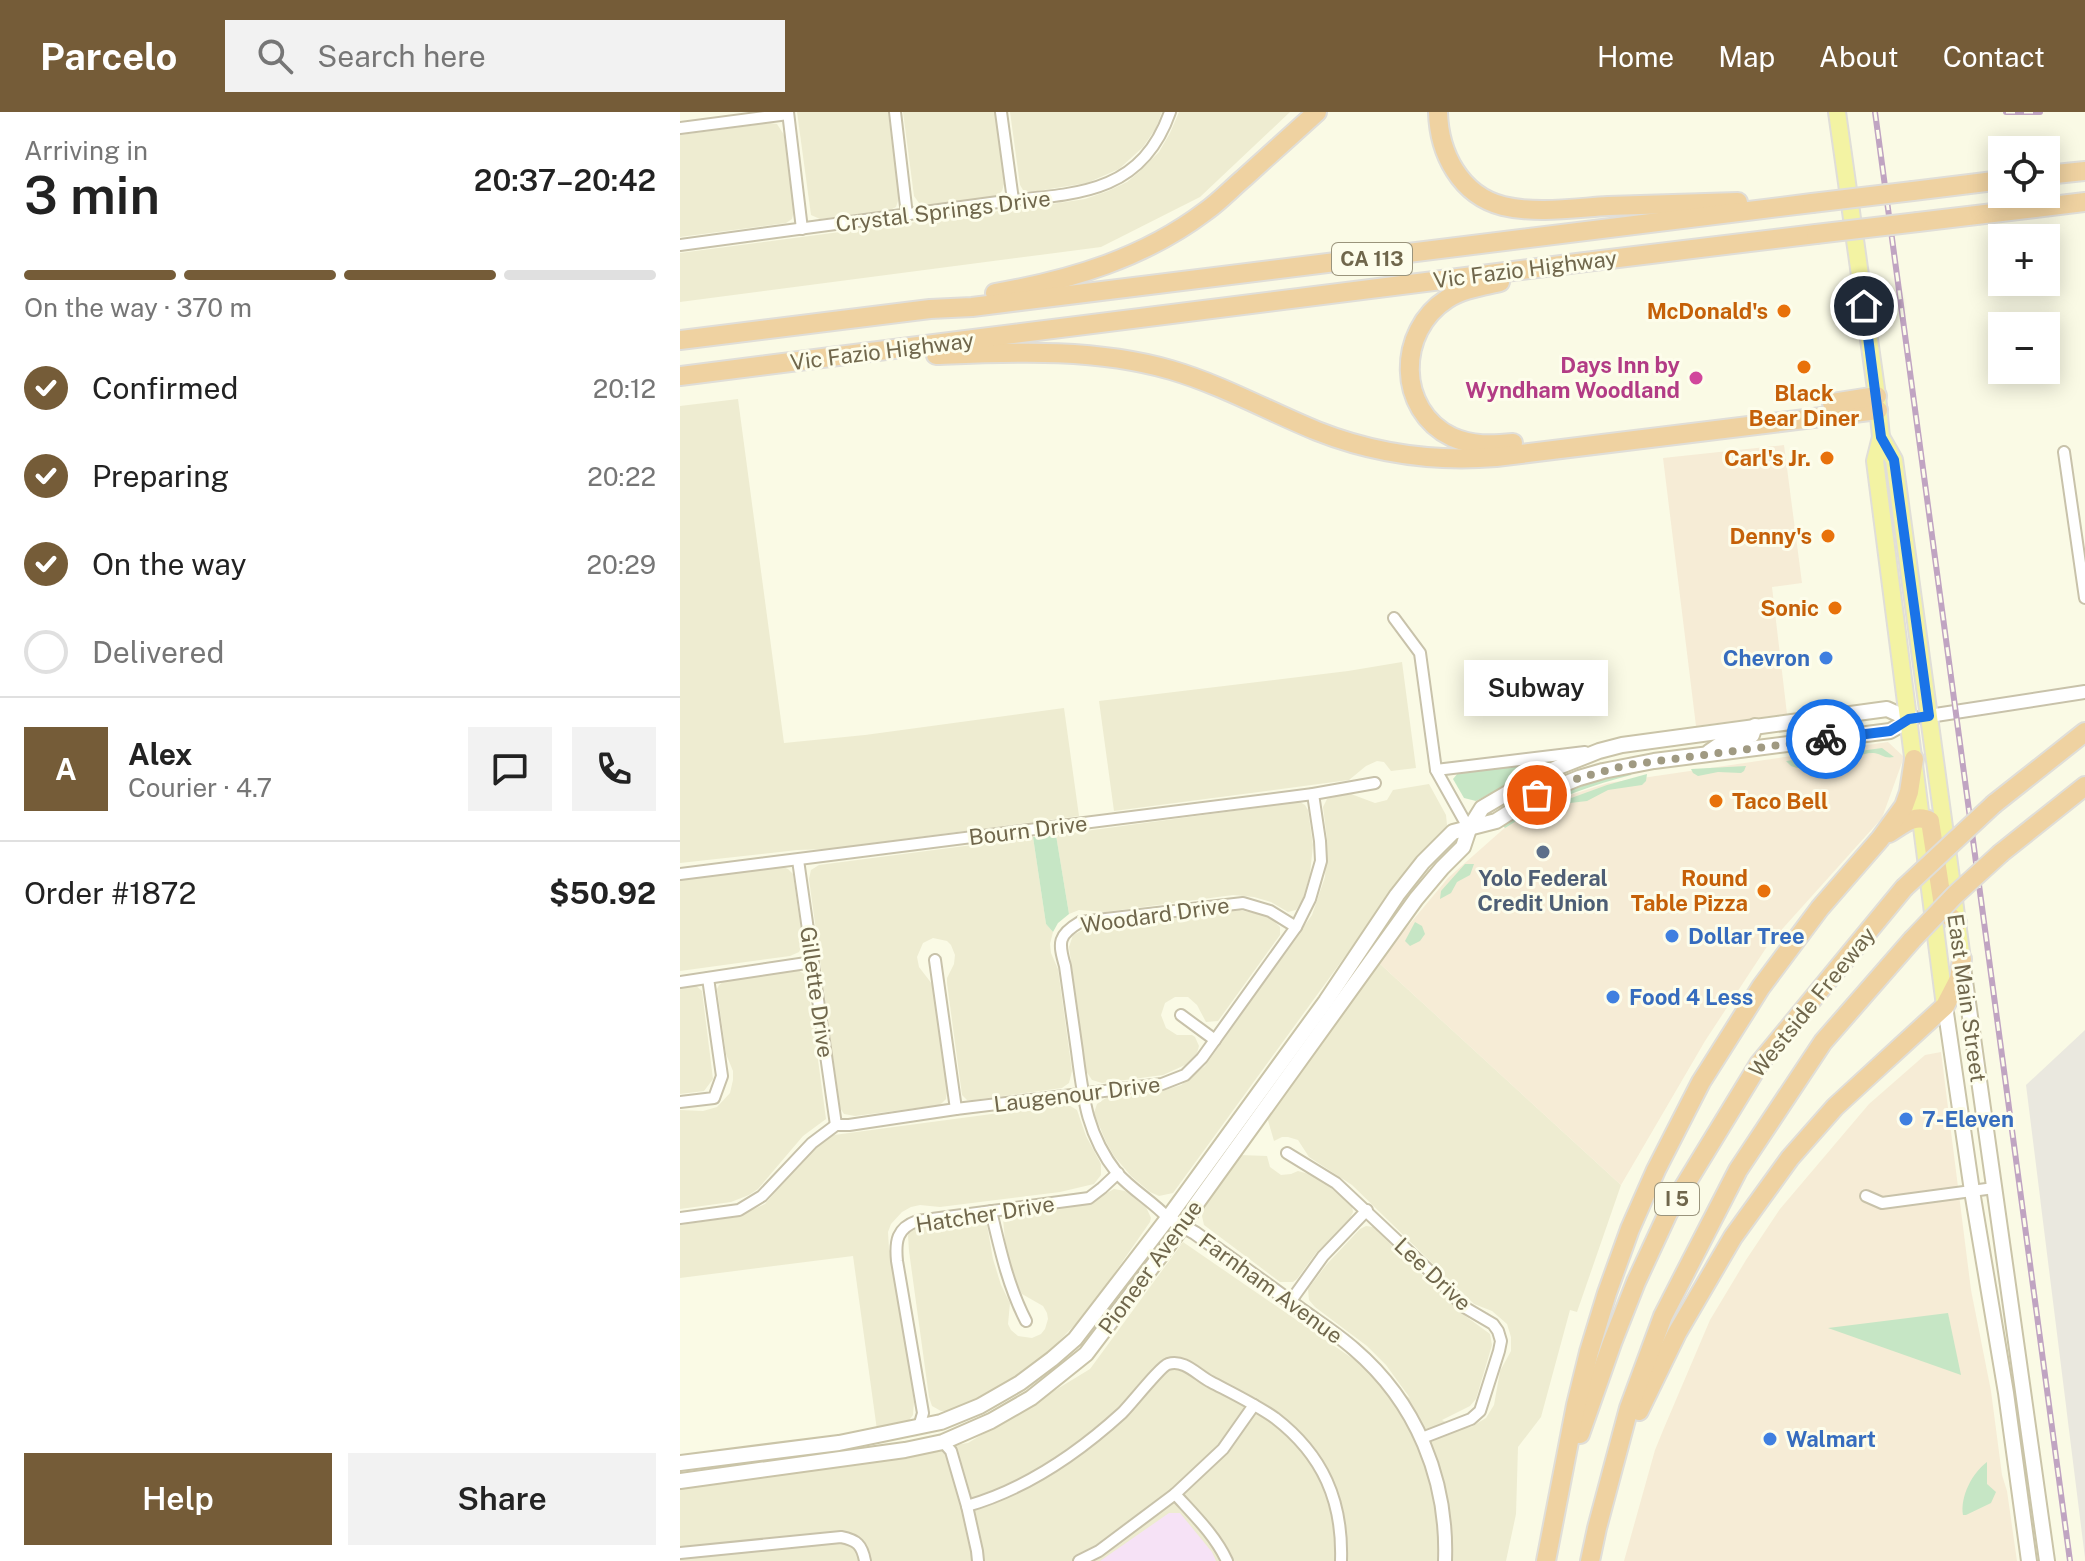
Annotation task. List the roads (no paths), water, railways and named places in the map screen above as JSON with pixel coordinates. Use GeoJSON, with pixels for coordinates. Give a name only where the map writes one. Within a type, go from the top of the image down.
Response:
{"type":"FeatureCollection","features":[{"type":"Feature","properties":{"kind":"highway"},"geometry":{"type":"LineString","coordinates":[[930,309],[971,297],[1071,277],[1146,248],[1209,210],[1317,112]]}},
{"type":"Feature","properties":{"kind":"highway"},"geometry":{"type":"LineString","coordinates":[[1438,112],[1438,133],[1454,170],[1472,189],[1502,206],[1540,209],[1767,200],[1812,203]]}},
{"type":"Feature","properties":{"kind":"highway"},"geometry":{"type":"LineString","coordinates":[[2060,174],[2085,171]]}},
{"type":"Feature","properties":{"kind":"highway","name":"Vic Fazio Highway"},"geometry":{"type":"LineString","coordinates":[[680,340],[1988,182]]}},
{"type":"Feature","properties":{"kind":"highway","name":"Vic Fazio Highway"},"geometry":{"type":"LineString","coordinates":[[680,376],[2085,202]]}},
{"type":"Feature","properties":{"kind":"highway"},"geometry":{"type":"LineString","coordinates":[[1577,263],[1464,291],[1447,299],[1427,316],[1415,335],[1410,353],[1409,377],[1417,401],[1431,422],[1450,436],[1475,445],[1495,445],[1836,403],[1877,403]]}},
{"type":"Feature","properties":{"kind":"highway"},"geometry":{"type":"LineString","coordinates":[[845,355],[878,357],[1052,352],[1130,361],[1173,371],[1220,388],[1348,442],[1372,449],[1439,459],[1496,457],[1877,403]]}},
{"type":"Feature","properties":{"kind":"highway","name":"Westside Freeway"},"geometry":{"type":"LineString","coordinates":[[1546,1561],[1567,1477],[1593,1394],[1636,1282],[1668,1213],[1759,1064],[1904,888],[1994,804],[2085,732]]}},
{"type":"Feature","properties":{"kind":"highway"},"geometry":{"type":"LineString","coordinates":[[1546,1561],[1589,1352],[1630,1229],[1656,1170],[1701,1082],[1761,987],[1820,908],[1880,839],[1907,799],[1914,759]]}},
{"type":"Feature","properties":{"kind":"highway","name":"Westside Freeway"},"geometry":{"type":"LineString","coordinates":[[1590,1561],[1629,1408],[1663,1316],[1738,1170],[1823,1042],[1912,940],[2001,853],[2085,786]]}},
{"type":"Feature","properties":{"kind":"highway"},"geometry":{"type":"LineString","coordinates":[[1880,839],[1911,820],[1927,818],[1932,824],[1943,906],[1957,923]]}},
{"type":"Feature","properties":{"kind":"highway"},"geometry":{"type":"LineString","coordinates":[[1612,1468],[1677,1333],[1733,1237],[1790,1158],[1835,1107],[1945,1006],[1959,979],[1962,959]]}},
{"type":"Feature","properties":{"kind":"main road","name":"East Main Street"},"geometry":{"type":"LineString","coordinates":[[1837,112],[1877,403],[1881,437],[1875,461],[1945,1006],[2029,1561]]}},
{"type":"Feature","properties":{"kind":"main road","name":"East Main Street"},"geometry":{"type":"LineString","coordinates":[[1881,437],[1894,460],[2047,1561]]}},
{"type":"Feature","properties":{"kind":"main road"},"geometry":{"type":"LineString","coordinates":[[1881,503],[1894,512],[1897,536],[1907,557]]}},
{"type":"Feature","properties":{"kind":"main road","name":"Pioneer Avenue"},"geometry":{"type":"LineString","coordinates":[[680,1481],[943,1442],[991,1421],[1031,1398],[1086,1354],[1183,1226],[1416,899],[1463,847],[1469,829],[1482,808],[1528,781],[1599,751],[1648,740],[1887,709],[1909,719]]}},
{"type":"Feature","properties":{"kind":"main road","name":"Pioneer Avenue"},"geometry":{"type":"LineString","coordinates":[[680,1463],[839,1443],[941,1422],[980,1406],[1020,1383],[1052,1359],[1075,1339],[1168,1218],[1423,862],[1453,832],[1496,821],[1537,795],[1579,778],[1627,765],[1890,731],[1909,719],[1929,716]]}},
{"type":"Feature","properties":{"kind":"main road"},"geometry":{"type":"LineString","coordinates":[[1705,755],[1725,741],[1752,735],[1755,726]]}},
{"type":"Feature","properties":{"kind":"main road"},"geometry":{"type":"LineString","coordinates":[[1674,758],[1683,745],[1710,740],[1720,731]]}},
{"type":"Feature","properties":{"kind":"main road"},"geometry":{"type":"LineString","coordinates":[[1342,1003],[1338,992],[1381,931],[1383,917]]}},
{"type":"Feature","properties":{"kind":"street"},"geometry":{"type":"LineString","coordinates":[[895,112],[907,215]]}},
{"type":"Feature","properties":{"kind":"street"},"geometry":{"type":"LineString","coordinates":[[1001,112],[1013,200]]}},
{"type":"Feature","properties":{"kind":"street","name":"Crystal Springs Drive"},"geometry":{"type":"LineString","coordinates":[[680,245],[1089,190],[1116,179],[1137,164],[1154,147],[1170,112]]}},
{"type":"Feature","properties":{"kind":"street"},"geometry":{"type":"LineString","coordinates":[[680,128],[788,113],[802,229]]}},
{"type":"Feature","properties":{"kind":"street"},"geometry":{"type":"LineString","coordinates":[[2064,452],[2085,598]]}},
{"type":"Feature","properties":{"kind":"street"},"geometry":{"type":"LineString","coordinates":[[1394,618],[1420,653],[1436,770],[1469,829]]}},
{"type":"Feature","properties":{"kind":"street","name":"Pioneer Avenue"},"geometry":{"type":"LineString","coordinates":[[1929,716],[2085,692]]}},
{"type":"Feature","properties":{"kind":"street"},"geometry":{"type":"LineString","coordinates":[[1436,770],[1599,751]]}},
{"type":"Feature","properties":{"kind":"street","name":"Bourn Drive"},"geometry":{"type":"LineString","coordinates":[[680,874],[1313,794],[1375,783]]}},
{"type":"Feature","properties":{"kind":"street","name":"Laugenour Drive"},"geometry":{"type":"LineString","coordinates":[[836,1125],[1162,1084],[1178,1079],[1193,1068],[1215,1040],[1296,927],[1310,899],[1321,861],[1313,794]]}},
{"type":"Feature","properties":{"kind":"street","name":"Gillette Drive"},"geometry":{"type":"LineString","coordinates":[[798,860],[836,1125]]}},
{"type":"Feature","properties":{"kind":"street","name":"Woodard Drive"},"geometry":{"type":"LineString","coordinates":[[1061,938],[1080,922],[1243,903],[1270,911],[1296,927]]}},
{"type":"Feature","properties":{"kind":"street","name":"Farnham Avenue"},"geometry":{"type":"LineString","coordinates":[[1061,938],[1086,1112],[1095,1138],[1118,1173],[1168,1218],[1195,1233],[1352,1347],[1380,1374],[1406,1409],[1433,1467],[1442,1501],[1445,1561]]}},
{"type":"Feature","properties":{"kind":"street"},"geometry":{"type":"LineString","coordinates":[[935,960],[956,1109]]}},
{"type":"Feature","properties":{"kind":"street"},"geometry":{"type":"LineString","coordinates":[[680,982],[813,962]]}},
{"type":"Feature","properties":{"kind":"street"},"geometry":{"type":"LineString","coordinates":[[680,1102],[714,1098],[722,1076],[708,978]]}},
{"type":"Feature","properties":{"kind":"street"},"geometry":{"type":"LineString","coordinates":[[1181,1015],[1215,1040]]}},
{"type":"Feature","properties":{"kind":"street"},"geometry":{"type":"LineString","coordinates":[[680,1218],[739,1210],[762,1196],[812,1143],[836,1125]]}},
{"type":"Feature","properties":{"kind":"street","name":"Lee Drive"},"geometry":{"type":"LineString","coordinates":[[1287,1153],[1336,1183],[1464,1307],[1493,1324],[1501,1341],[1480,1411],[1471,1419],[1422,1438]]}},
{"type":"Feature","properties":{"kind":"street","name":"Hatcher Drive"},"geometry":{"type":"LineString","coordinates":[[919,1427],[923,1413],[897,1261],[895,1245],[898,1234],[907,1224],[917,1221],[1089,1198],[1118,1173]]}},
{"type":"Feature","properties":{"kind":"street"},"geometry":{"type":"LineString","coordinates":[[1866,1196],[1882,1203],[1994,1188]]}},
{"type":"Feature","properties":{"kind":"street"},"geometry":{"type":"LineString","coordinates":[[1290,1302],[1323,1256],[1367,1210]]}},
{"type":"Feature","properties":{"kind":"street"},"geometry":{"type":"LineString","coordinates":[[991,1211],[1013,1294],[1026,1321]]}},
{"type":"Feature","properties":{"kind":"street"},"geometry":{"type":"LineString","coordinates":[[967,1506],[988,1500],[1048,1470],[1086,1445],[1126,1409],[1166,1364],[1180,1364],[1274,1418],[1311,1453],[1335,1501],[1341,1561]]}},
{"type":"Feature","properties":{"kind":"street"},"geometry":{"type":"LineString","coordinates":[[1079,1561],[1099,1551],[1175,1494],[1223,1449],[1254,1405]]}},
{"type":"Feature","properties":{"kind":"street"},"geometry":{"type":"LineString","coordinates":[[943,1442],[951,1451],[967,1506],[978,1561]]}},
{"type":"Feature","properties":{"kind":"street"},"geometry":{"type":"LineString","coordinates":[[1175,1494],[1209,1532],[1227,1561]]}},
{"type":"Feature","properties":{"kind":"street"},"geometry":{"type":"LineString","coordinates":[[680,1553],[841,1537],[854,1539],[862,1547],[865,1561]]}},
{"type":"Feature","properties":{"kind":"railway"},"geometry":{"type":"LineString","coordinates":[[1875,112],[2070,1561]]}},
{"type":"Feature","properties":{"kind":"railway"},"geometry":{"type":"LineString","coordinates":[[2006,112],[2040,112]]}},
{"type":"Feature","properties":{"kind":"place","name":"McDonald's"},"geometry":{"type":"Point","coordinates":[1784,311]}},
{"type":"Feature","properties":{"kind":"place","name":"Black Bear Diner"},"geometry":{"type":"Point","coordinates":[1804,367]}},
{"type":"Feature","properties":{"kind":"place","name":"Days Inn by Wyndham Woodland"},"geometry":{"type":"Point","coordinates":[1696,378]}},
{"type":"Feature","properties":{"kind":"place","name":"Carl's Jr."},"geometry":{"type":"Point","coordinates":[1827,458]}},
{"type":"Feature","properties":{"kind":"place","name":"Denny's"},"geometry":{"type":"Point","coordinates":[1828,536]}},
{"type":"Feature","properties":{"kind":"place","name":"Sonic"},"geometry":{"type":"Point","coordinates":[1835,608]}},
{"type":"Feature","properties":{"kind":"place","name":"Chevron"},"geometry":{"type":"Point","coordinates":[1826,658]}},
{"type":"Feature","properties":{"kind":"place","name":"Subway"},"geometry":{"type":"Point","coordinates":[1537,795]}},
{"type":"Feature","properties":{"kind":"place","name":"Taco Bell"},"geometry":{"type":"Point","coordinates":[1716,801]}},
{"type":"Feature","properties":{"kind":"place","name":"Yolo Federal Credit Union"},"geometry":{"type":"Point","coordinates":[1543,852]}},
{"type":"Feature","properties":{"kind":"place","name":"Round Table Pizza"},"geometry":{"type":"Point","coordinates":[1764,891]}},
{"type":"Feature","properties":{"kind":"place","name":"Dollar Tree"},"geometry":{"type":"Point","coordinates":[1672,936]}},
{"type":"Feature","properties":{"kind":"place","name":"Food 4 Less"},"geometry":{"type":"Point","coordinates":[1613,997]}},
{"type":"Feature","properties":{"kind":"place","name":"7-Eleven"},"geometry":{"type":"Point","coordinates":[1906,1119]}},
{"type":"Feature","properties":{"kind":"place","name":"Walmart"},"geometry":{"type":"Point","coordinates":[1770,1439]}}]}
